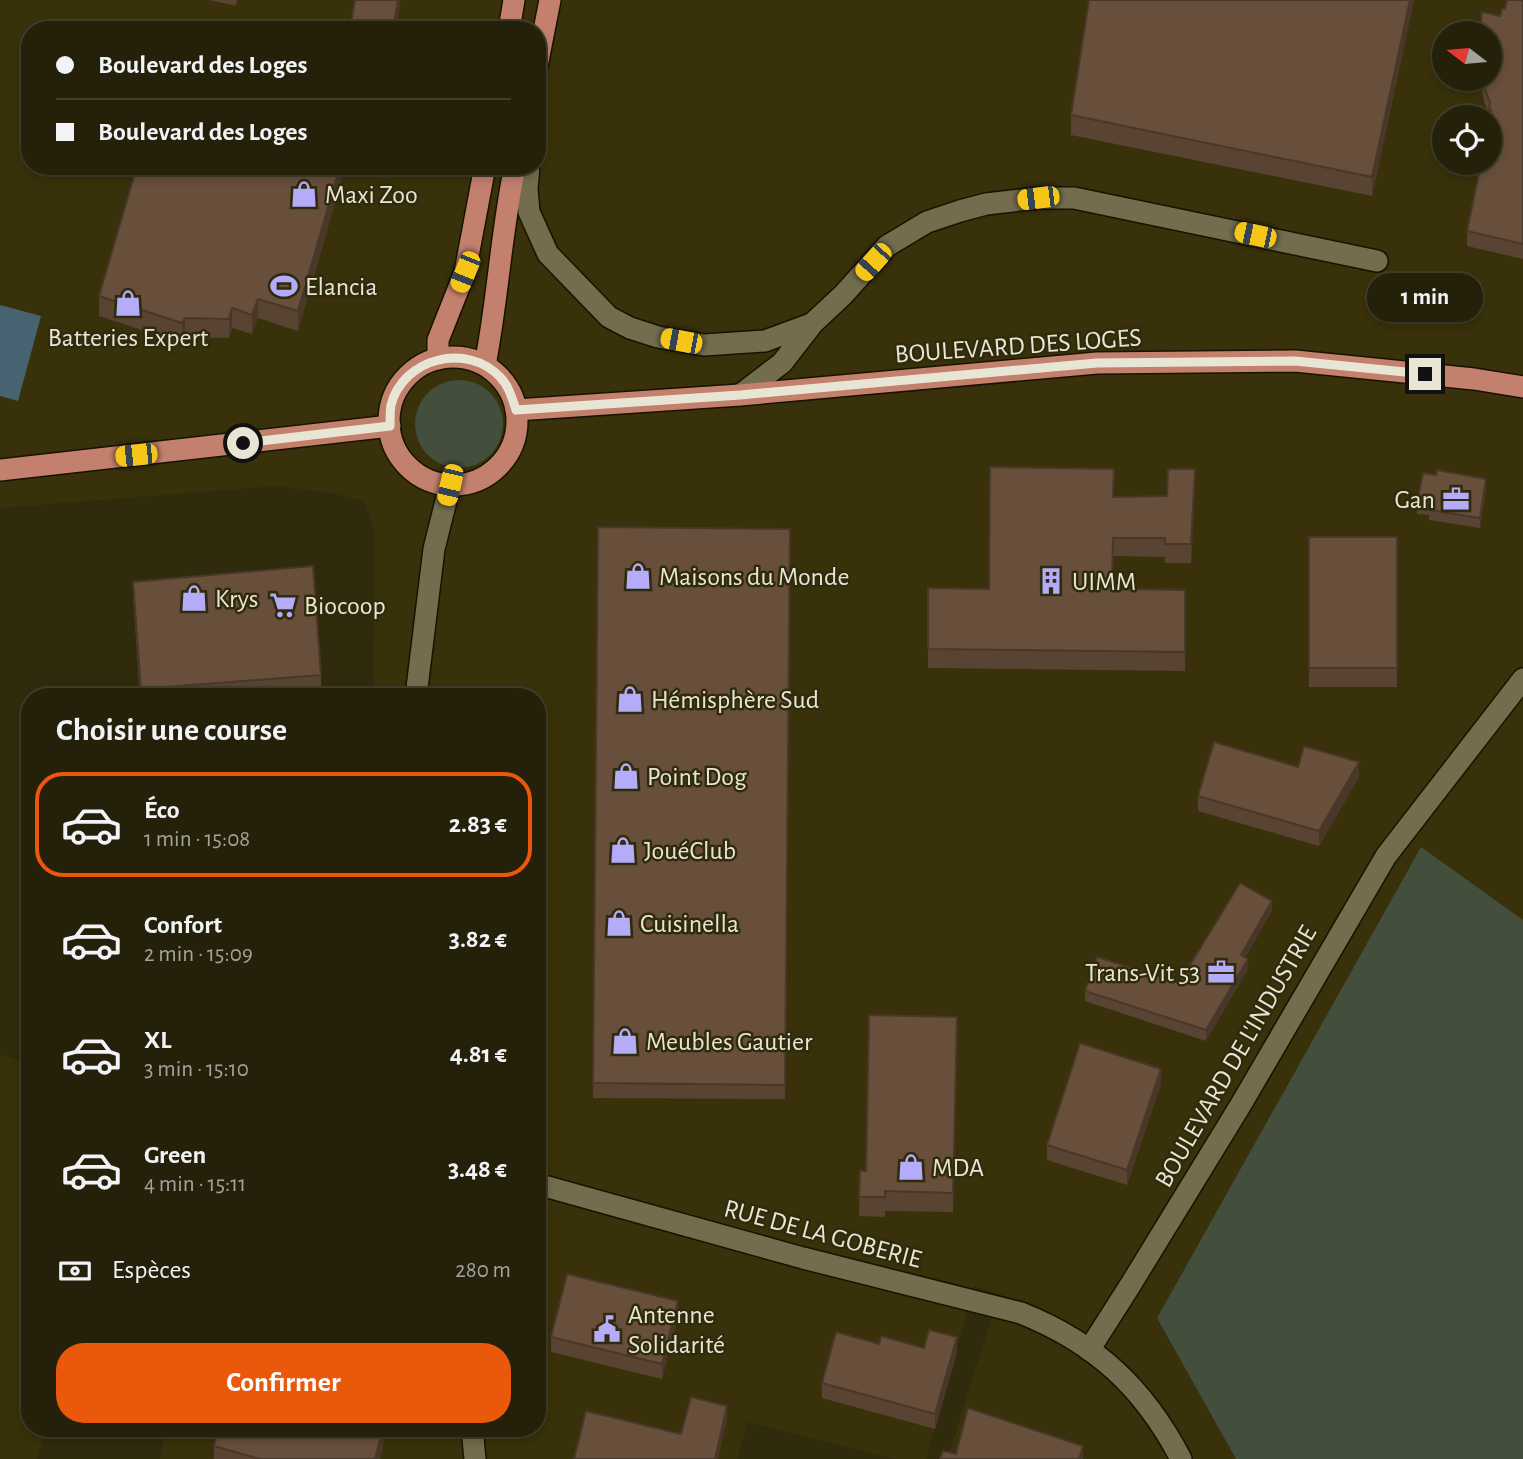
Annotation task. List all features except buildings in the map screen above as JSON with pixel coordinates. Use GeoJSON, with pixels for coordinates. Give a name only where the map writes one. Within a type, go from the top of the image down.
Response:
{"type":"FeatureCollection","features":[{"type":"Feature","properties":{"kind":"main road"},"geometry":{"type":"LineString","coordinates":[[510,21],[514,0]]}},
{"type":"Feature","properties":{"kind":"main road"},"geometry":{"type":"LineString","coordinates":[[546,21],[550,0]]}},
{"type":"Feature","properties":{"kind":"main road"},"geometry":{"type":"LineString","coordinates":[[438,359],[438,340],[465,272],[483,175]]}},
{"type":"Feature","properties":{"kind":"main road"},"geometry":{"type":"LineString","coordinates":[[485,365],[494,317],[505,211],[513,175]]}},
{"type":"Feature","properties":{"kind":"main road"},"geometry":{"type":"LineString","coordinates":[[461,358],[485,365],[505,384],[516,410],[517,429],[512,448],[501,464],[486,476],[469,484],[432,482],[415,473],[402,460],[394,444],[390,426],[391,404],[401,384],[417,368],[438,359],[461,358]]}},
{"type":"Feature","properties":{"kind":"main road","name":"BOULEVARD DES LOGES"},"geometry":{"type":"LineString","coordinates":[[516,410],[740,395],[1110,363],[1295,361],[1474,379],[1523,387]]}},
{"type":"Feature","properties":{"kind":"main road"},"geometry":{"type":"LineString","coordinates":[[0,470],[390,426]]}},
{"type":"Feature","properties":{"kind":"street"},"geometry":{"type":"LineString","coordinates":[[528,175],[529,212],[548,254],[609,317],[658,337],[704,345],[765,341],[813,323]]}},
{"type":"Feature","properties":{"kind":"street"},"geometry":{"type":"LineString","coordinates":[[740,395],[782,363],[813,323],[843,295],[887,246],[927,222],[986,204],[1038,198],[1086,201],[1377,261]]}},
{"type":"Feature","properties":{"kind":"street"},"geometry":{"type":"LineString","coordinates":[[417,688],[435,549],[450,485]]}},
{"type":"Feature","properties":{"kind":"street","name":"BOULEVARD DE L'INDUSTRIE"},"geometry":{"type":"LineString","coordinates":[[1089,1349],[1240,1106],[1386,856],[1523,679]]}},
{"type":"Feature","properties":{"kind":"street","name":"RUE DE LA GOBERIE"},"geometry":{"type":"LineString","coordinates":[[546,1187],[803,1258],[1021,1313],[1065,1333],[1089,1349]]}},
{"type":"Feature","properties":{"kind":"street"},"geometry":{"type":"LineString","coordinates":[[1089,1349],[1115,1370],[1154,1412],[1181,1459]]}},
{"type":"Feature","properties":{"kind":"street"},"geometry":{"type":"LineString","coordinates":[[473,1437],[475,1459]]}},
{"type":"Feature","properties":{"kind":"shaded area"},"geometry":{"type":"Polygon","coordinates":[[[0,0],[1523,0],[1523,920],[1421,848],[1157,1318],[1236,1459],[947,1459],[999,1294],[974,1286],[926,1459],[895,1459],[748,1422],[737,1459],[160,1459],[164,1437],[546,1437],[546,688],[373,688],[375,532],[364,501],[331,493],[276,486],[0,508],[0,0]]]}},
{"type":"Feature","properties":{"kind":"shaded area"},"geometry":{"type":"Polygon","coordinates":[[[0,1055],[21,1061],[21,1437],[43,1437],[37,1459],[0,1459],[0,1055]]]}},
{"type":"Feature","properties":{"kind":"green space"},"geometry":{"type":"Polygon","coordinates":[[[459,380],[484,387],[496,399],[503,424],[496,449],[484,461],[459,468],[434,461],[422,449],[415,424],[422,399],[434,387],[459,380]]]}},
{"type":"Feature","properties":{"kind":"green space"},"geometry":{"type":"Polygon","coordinates":[[[1421,847],[1523,920],[1523,1459],[1236,1459],[1157,1318],[1421,847]]]}},
{"type":"Feature","properties":{"kind":"water"},"geometry":{"type":"Polygon","coordinates":[[[0,305],[41,316],[18,401],[0,396],[0,305]]]}},
{"type":"Feature","properties":{"kind":"place","name":"Maxi Zoo"},"geometry":{"type":"Point","coordinates":[304,194]}},
{"type":"Feature","properties":{"kind":"place","name":"Elancia"},"geometry":{"type":"Point","coordinates":[284,286]}},
{"type":"Feature","properties":{"kind":"place","name":"Batteries Expert"},"geometry":{"type":"Point","coordinates":[128,303]}},
{"type":"Feature","properties":{"kind":"place","name":"Gan"},"geometry":{"type":"Point","coordinates":[1456,499]}},
{"type":"Feature","properties":{"kind":"place","name":"Maisons du Monde"},"geometry":{"type":"Point","coordinates":[638,576]}},
{"type":"Feature","properties":{"kind":"place","name":"UIMM"},"geometry":{"type":"Point","coordinates":[1051,581]}},
{"type":"Feature","properties":{"kind":"place","name":"Krys"},"geometry":{"type":"Point","coordinates":[194,598]}},
{"type":"Feature","properties":{"kind":"place","name":"Biocoop"},"geometry":{"type":"Point","coordinates":[283,605]}},
{"type":"Feature","properties":{"kind":"place","name":"Hémisphère Sud"},"geometry":{"type":"Point","coordinates":[630,699]}},
{"type":"Feature","properties":{"kind":"place","name":"Point Dog"},"geometry":{"type":"Point","coordinates":[626,776]}},
{"type":"Feature","properties":{"kind":"place","name":"JouéClub"},"geometry":{"type":"Point","coordinates":[623,850]}},
{"type":"Feature","properties":{"kind":"place","name":"Cuisinella"},"geometry":{"type":"Point","coordinates":[619,923]}},
{"type":"Feature","properties":{"kind":"place","name":"Trans-Vit 53"},"geometry":{"type":"Point","coordinates":[1221,972]}},
{"type":"Feature","properties":{"kind":"place","name":"Meubles Gautier"},"geometry":{"type":"Point","coordinates":[625,1041]}},
{"type":"Feature","properties":{"kind":"place","name":"MDA"},"geometry":{"type":"Point","coordinates":[911,1167]}},
{"type":"Feature","properties":{"kind":"place","name":"Antenne Solidarité"},"geometry":{"type":"Point","coordinates":[607,1329]}},
{"type":"Feature","properties":{"kind":"route"},"geometry":{"type":"LineString","coordinates":[[243,443],[390,426],[391,404],[401,384],[417,368],[438,359],[453,357],[485,365],[499,377],[510,392],[516,410],[740,395],[1097,363],[1295,361],[1425,374]]}}]}
